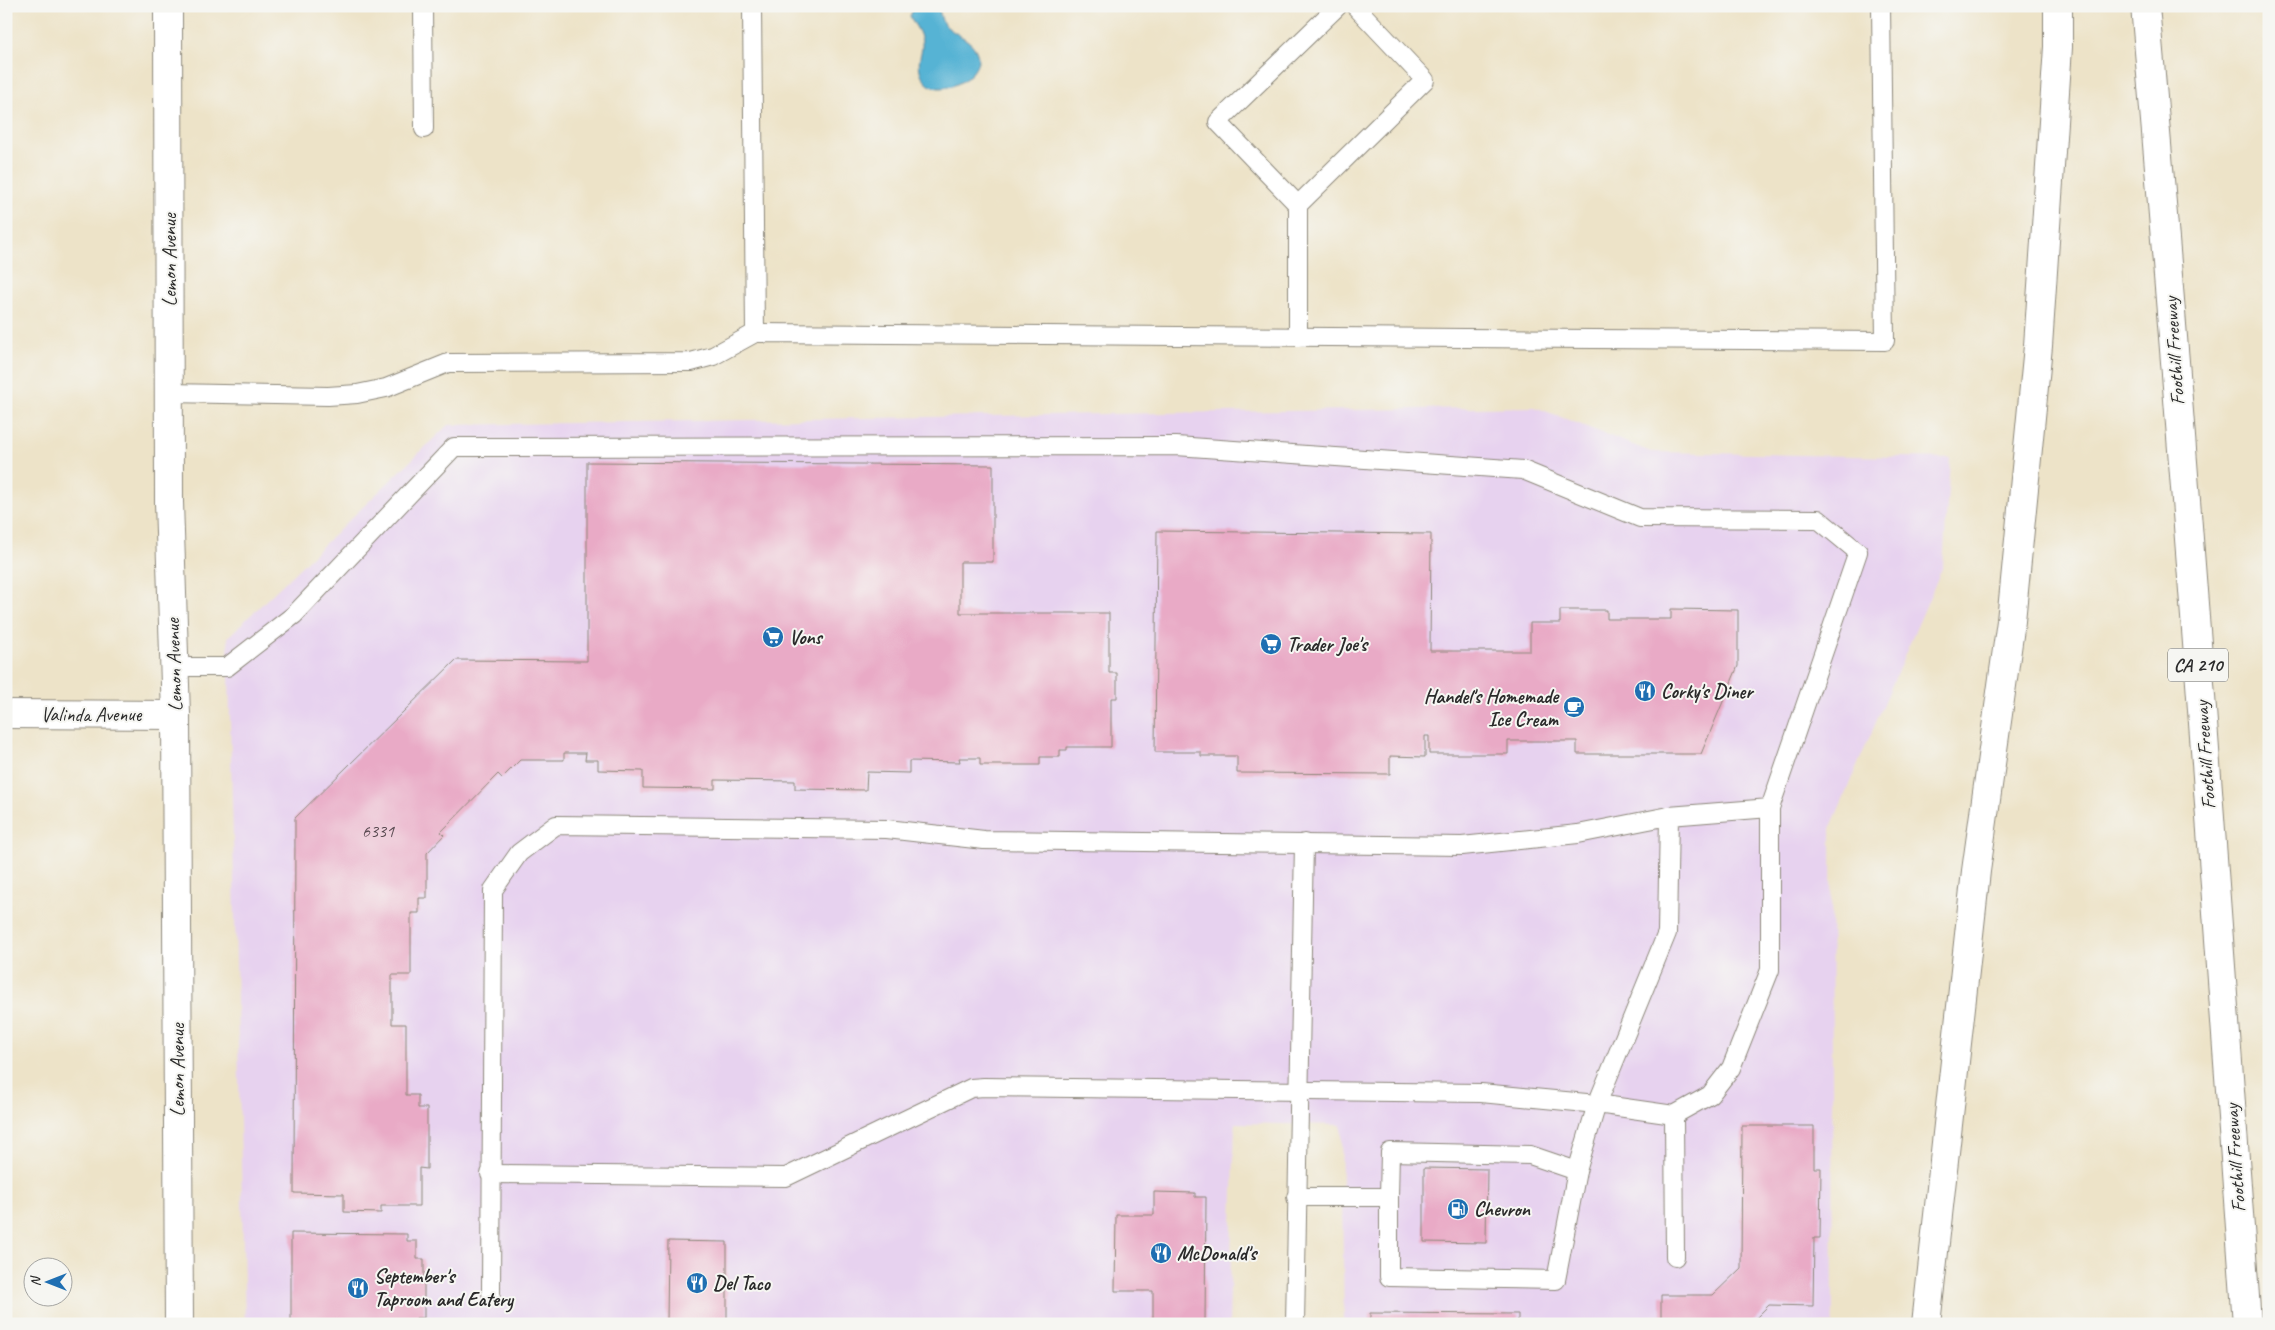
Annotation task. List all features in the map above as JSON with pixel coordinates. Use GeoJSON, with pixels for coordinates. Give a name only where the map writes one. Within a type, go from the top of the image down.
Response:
{"type":"FeatureCollection","features":[{"type":"Feature","properties":{"kind":"main road","name":"Lemon Avenue"},"geometry":{"type":"LineString","coordinates":[[168,6],[169,502],[176,715],[179,1324]]}},
{"type":"Feature","properties":{"kind":"main road"},"geometry":{"type":"LineString","coordinates":[[1926,1324],[1976,871],[2014,582],[2038,346],[2058,47],[2058,6]]}},
{"type":"Feature","properties":{"kind":"main road","name":"Foothill Freeway"},"geometry":{"type":"LineString","coordinates":[[2145,6],[2163,208],[2247,1324]]}},
{"type":"Feature","properties":{"kind":"main road","name":"Valinda Avenue"},"geometry":{"type":"LineString","coordinates":[[6,714],[176,715]]}},
{"type":"Feature","properties":{"kind":"lane"},"geometry":{"type":"LineString","coordinates":[[423,6],[424,129]]}},
{"type":"Feature","properties":{"kind":"lane"},"geometry":{"type":"LineString","coordinates":[[752,6],[755,333]]}},
{"type":"Feature","properties":{"kind":"lane"},"geometry":{"type":"LineString","coordinates":[[1298,337],[1298,205],[1218,122],[1338,6]]}},
{"type":"Feature","properties":{"kind":"lane"},"geometry":{"type":"LineString","coordinates":[[1298,205],[1425,80],[1355,6]]}},
{"type":"Feature","properties":{"kind":"lane"},"geometry":{"type":"LineString","coordinates":[[169,393],[328,396],[357,394],[386,388],[448,363],[691,362],[713,356],[755,333],[1885,341],[1881,6]]}},
{"type":"Feature","properties":{"kind":"lane"},"geometry":{"type":"LineString","coordinates":[[174,667],[227,668],[294,615],[454,447],[1176,446],[1523,470],[1640,518],[1818,519],[1858,552],[1770,808],[1770,970],[1731,1068],[1710,1095],[1674,1115],[1596,1104],[1481,1093],[984,1087],[971,1088],[786,1177],[490,1174]]}},
{"type":"Feature","properties":{"kind":"lane"},"geometry":{"type":"LineString","coordinates":[[491,1293],[490,1174],[494,890],[518,853],[556,825],[887,829],[984,840],[1462,846],[1578,834],[1669,816],[1770,808]]}},
{"type":"Feature","properties":{"kind":"lane"},"geometry":{"type":"LineString","coordinates":[[1577,1172],[1530,1155],[1390,1152],[1389,1277],[1556,1280],[1577,1172],[1596,1104],[1667,933],[1669,816]]}},
{"type":"Feature","properties":{"kind":"lane"},"geometry":{"type":"LineString","coordinates":[[1295,1324],[1304,843]]}},
{"type":"Feature","properties":{"kind":"lane"},"geometry":{"type":"LineString","coordinates":[[1674,1115],[1675,1257]]}},
{"type":"Feature","properties":{"kind":"lane"},"geometry":{"type":"LineString","coordinates":[[1296,1197],[1389,1197]]}},
{"type":"Feature","properties":{"kind":"shaded area"},"geometry":{"type":"Polygon","coordinates":[[[1535,407],[1651,452],[1950,458],[1943,566],[1831,827],[1833,1324],[1344,1324],[1341,1125],[1235,1123],[1229,1324],[245,1324],[228,637],[448,425],[1535,407]]]}},
{"type":"Feature","properties":{"kind":"water"},"geometry":{"type":"Polygon","coordinates":[[[915,6],[937,6],[944,24],[973,46],[978,58],[977,66],[972,73],[957,84],[939,88],[931,86],[921,74],[919,63],[922,42],[910,16],[915,6]]]}},
{"type":"Feature","properties":{"kind":"building"},"geometry":{"type":"Polygon","coordinates":[[[587,462],[993,465],[993,562],[960,562],[960,613],[1109,613],[1109,673],[1117,673],[1117,698],[1111,698],[1111,747],[1067,747],[1067,750],[1060,750],[1060,757],[1040,757],[1040,765],[980,765],[980,758],[959,758],[960,762],[909,761],[909,773],[867,772],[866,790],[795,789],[795,781],[715,780],[715,789],[643,788],[643,771],[598,770],[598,760],[585,760],[586,753],[564,753],[564,760],[520,760],[502,778],[498,774],[441,832],[444,835],[427,853],[427,898],[419,898],[419,913],[411,913],[411,975],[392,975],[392,1024],[406,1024],[406,1095],[418,1095],[418,1108],[427,1108],[427,1169],[419,1168],[419,1206],[381,1206],[381,1213],[344,1212],[344,1194],[294,1193],[295,818],[456,660],[587,661],[587,462]]]}},
{"type":"Feature","properties":{"kind":"building"},"geometry":{"type":"Polygon","coordinates":[[[1157,531],[1431,534],[1430,651],[1530,651],[1530,623],[1560,623],[1560,610],[1607,610],[1607,619],[1671,619],[1671,609],[1738,610],[1738,666],[1701,754],[1577,754],[1577,741],[1508,741],[1508,754],[1429,754],[1429,736],[1425,736],[1425,757],[1390,756],[1390,774],[1237,773],[1237,756],[1201,756],[1201,752],[1155,752],[1157,531]]]}},
{"type":"Feature","properties":{"kind":"building"},"geometry":{"type":"Polygon","coordinates":[[[1742,1126],[1814,1126],[1814,1168],[1821,1168],[1820,1238],[1814,1238],[1813,1306],[1769,1305],[1750,1324],[1661,1324],[1661,1295],[1713,1295],[1741,1268],[1742,1126]]]}},
{"type":"Feature","properties":{"kind":"building"},"geometry":{"type":"Polygon","coordinates":[[[1424,1168],[1487,1169],[1486,1243],[1424,1242],[1424,1168]]]}},
{"type":"Feature","properties":{"kind":"building","name":"McDonald's"},"geometry":{"type":"Polygon","coordinates":[[[1154,1192],[1195,1193],[1195,1197],[1206,1197],[1205,1324],[1153,1324],[1153,1291],[1115,1291],[1116,1215],[1154,1215],[1154,1192]]]}},
{"type":"Feature","properties":{"kind":"building","name":"September's Taproom and Eatery"},"geometry":{"type":"Polygon","coordinates":[[[291,1233],[407,1234],[407,1241],[417,1241],[417,1259],[424,1259],[424,1318],[416,1318],[416,1324],[291,1324],[291,1233]]]}},
{"type":"Feature","properties":{"kind":"building","name":"Del Taco"},"geometry":{"type":"Polygon","coordinates":[[[668,1241],[727,1242],[727,1324],[667,1324],[668,1241]]]}},
{"type":"Feature","properties":{"kind":"building"},"geometry":{"type":"Polygon","coordinates":[[[1370,1313],[1518,1314],[1518,1324],[1370,1324],[1370,1313]]]}},
{"type":"Feature","properties":{"kind":"place","name":"Vons"},"geometry":{"type":"Point","coordinates":[773,637]}},
{"type":"Feature","properties":{"kind":"place","name":"Trader Joe's"},"geometry":{"type":"Point","coordinates":[1271,644]}},
{"type":"Feature","properties":{"kind":"place","name":"Corky's Diner"},"geometry":{"type":"Point","coordinates":[1645,691]}},
{"type":"Feature","properties":{"kind":"place","name":"Handel's Homemade Ice Cream"},"geometry":{"type":"Point","coordinates":[1574,707]}},
{"type":"Feature","properties":{"kind":"place","name":"Chevron"},"geometry":{"type":"Point","coordinates":[1458,1209]}},
{"type":"Feature","properties":{"kind":"place","name":"McDonald's"},"geometry":{"type":"Point","coordinates":[1161,1253]}},
{"type":"Feature","properties":{"kind":"place","name":"Del Taco"},"geometry":{"type":"Point","coordinates":[697,1283]}},
{"type":"Feature","properties":{"kind":"place","name":"September's Taproom and Eatery"},"geometry":{"type":"Point","coordinates":[358,1288]}}]}
